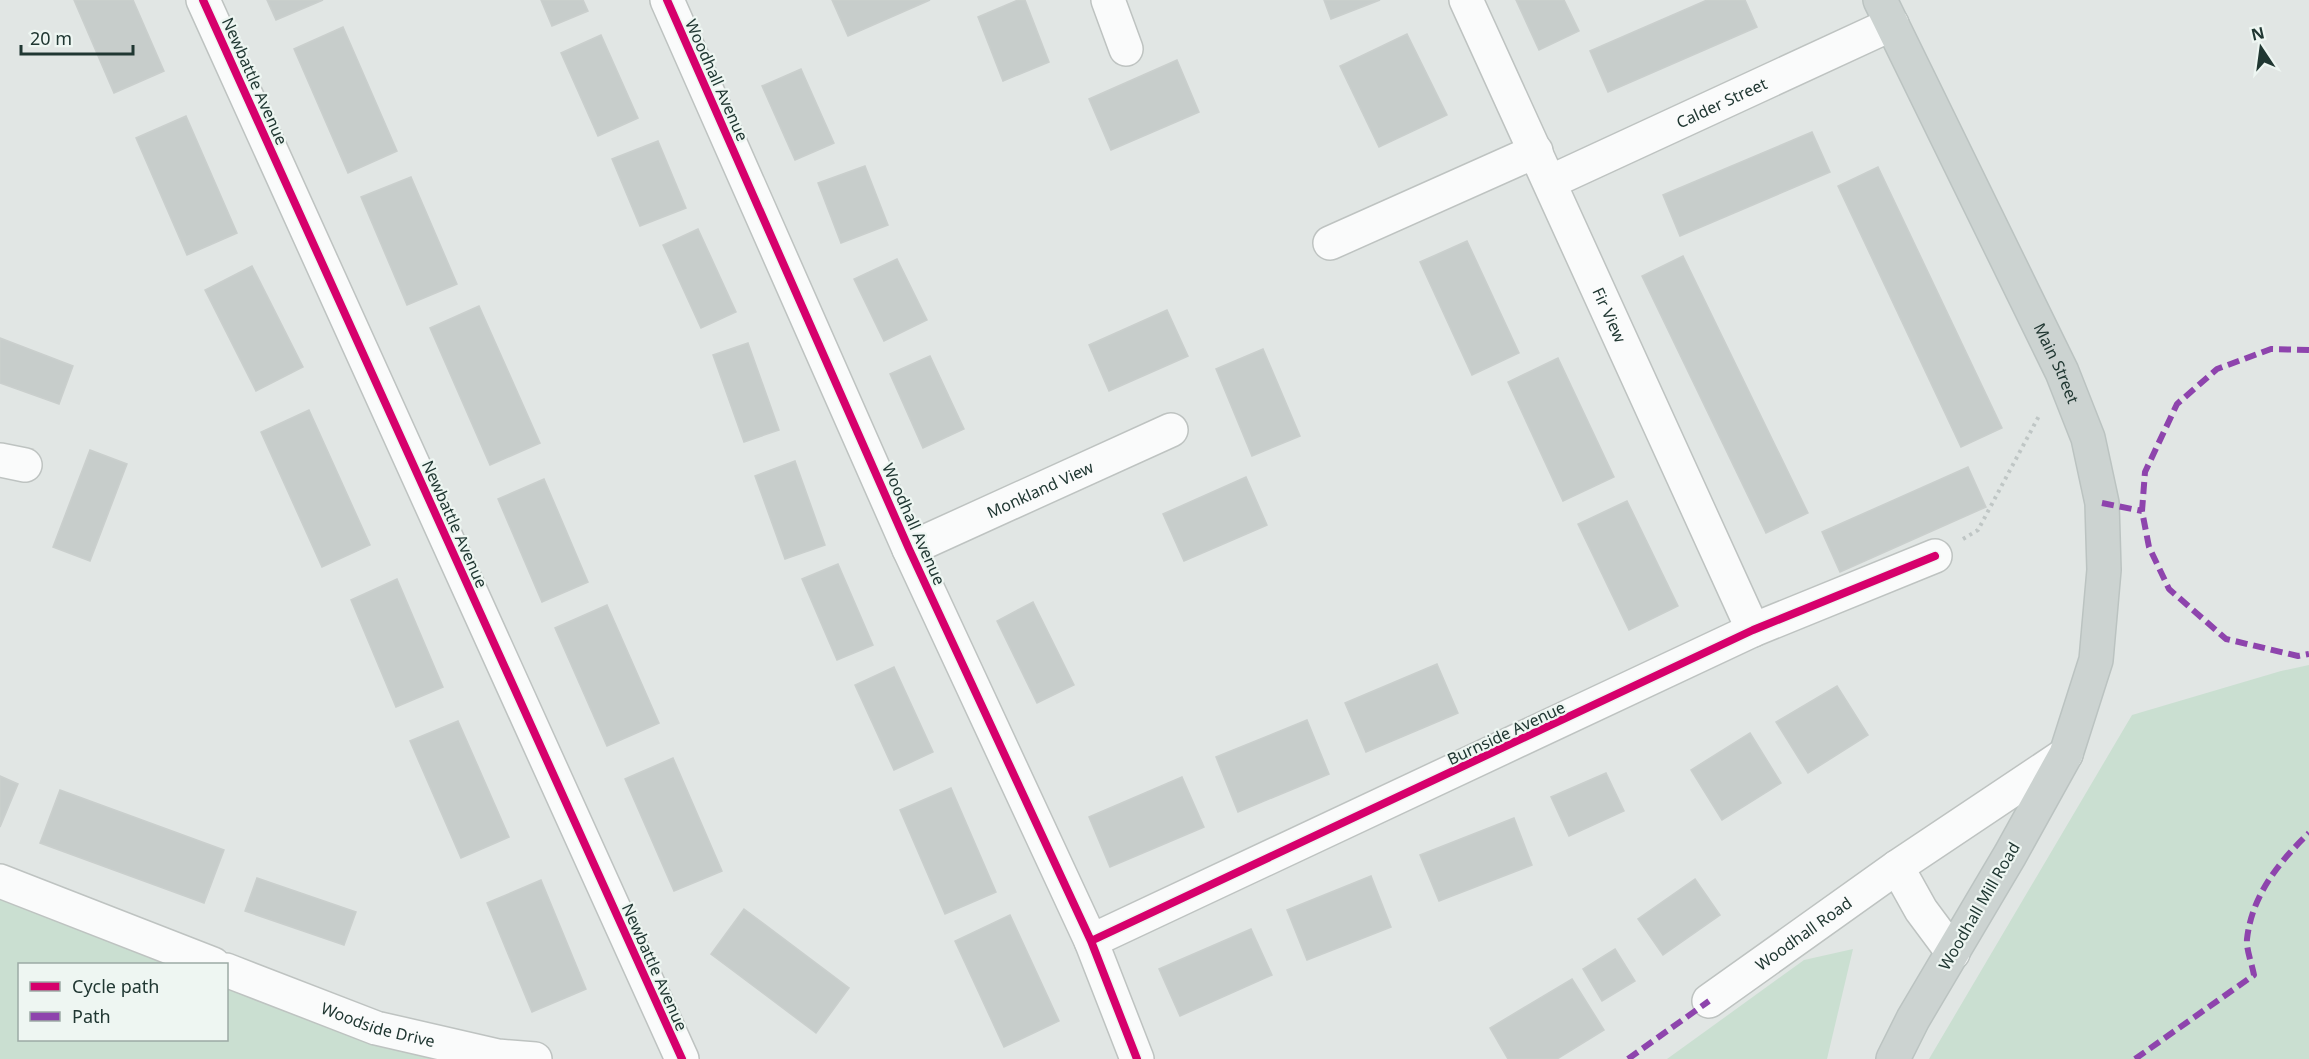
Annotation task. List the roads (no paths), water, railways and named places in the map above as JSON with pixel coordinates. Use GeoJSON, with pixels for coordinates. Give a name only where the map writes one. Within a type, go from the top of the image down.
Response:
{"type":"FeatureCollection","features":[{"type":"Feature","properties":{"kind":"main road","name":"Main Street"},"geometry":{"type":"LineString","coordinates":[[1886,12],[2062,372],[2088,438],[2102,503],[2104,570],[2096,660],[2066,754]]}},
{"type":"Feature","properties":{"kind":"main road","name":"Woodhall Mill Road"},"geometry":{"type":"LineString","coordinates":[[1893,1059],[1913,1019],[2066,754]]}},
{"type":"Feature","properties":{"kind":"street","name":"Newbattle Avenue"},"geometry":{"type":"LineString","coordinates":[[203,0],[682,1059]]}},
{"type":"Feature","properties":{"kind":"street","name":"Woodhall Avenue"},"geometry":{"type":"LineString","coordinates":[[667,0],[909,549],[1091,941],[1137,1059]]}},
{"type":"Feature","properties":{"kind":"street"},"geometry":{"type":"LineString","coordinates":[[1108,0],[1126,49]]}},
{"type":"Feature","properties":{"kind":"street","name":"Fir View"},"geometry":{"type":"LineString","coordinates":[[1466,0],[1753,630]]}},
{"type":"Feature","properties":{"kind":"street","name":"Calder Street"},"geometry":{"type":"LineString","coordinates":[[1550,182],[1886,12]]}},
{"type":"Feature","properties":{"kind":"street"},"geometry":{"type":"LineString","coordinates":[[1330,243],[1536,151]]}},
{"type":"Feature","properties":{"kind":"street","name":"Monkland View"},"geometry":{"type":"LineString","coordinates":[[909,549],[1171,430]]}},
{"type":"Feature","properties":{"kind":"street","name":"Burnside Avenue"},"geometry":{"type":"LineString","coordinates":[[1091,941],[1753,630],[1935,556]]}},
{"type":"Feature","properties":{"kind":"street","name":"Woodhall Road"},"geometry":{"type":"LineString","coordinates":[[1709,1001],[1896,867],[2066,754]]}},
{"type":"Feature","properties":{"kind":"street"},"geometry":{"type":"LineString","coordinates":[[1896,867],[1921,910],[1953,953]]}},
{"type":"Feature","properties":{"kind":"street"},"geometry":{"type":"LineString","coordinates":[[0,881],[210,963]]}},
{"type":"Feature","properties":{"kind":"street","name":"Woodside Drive"},"geometry":{"type":"LineString","coordinates":[[228,971],[376,1028],[498,1056],[536,1059]]}}]}
